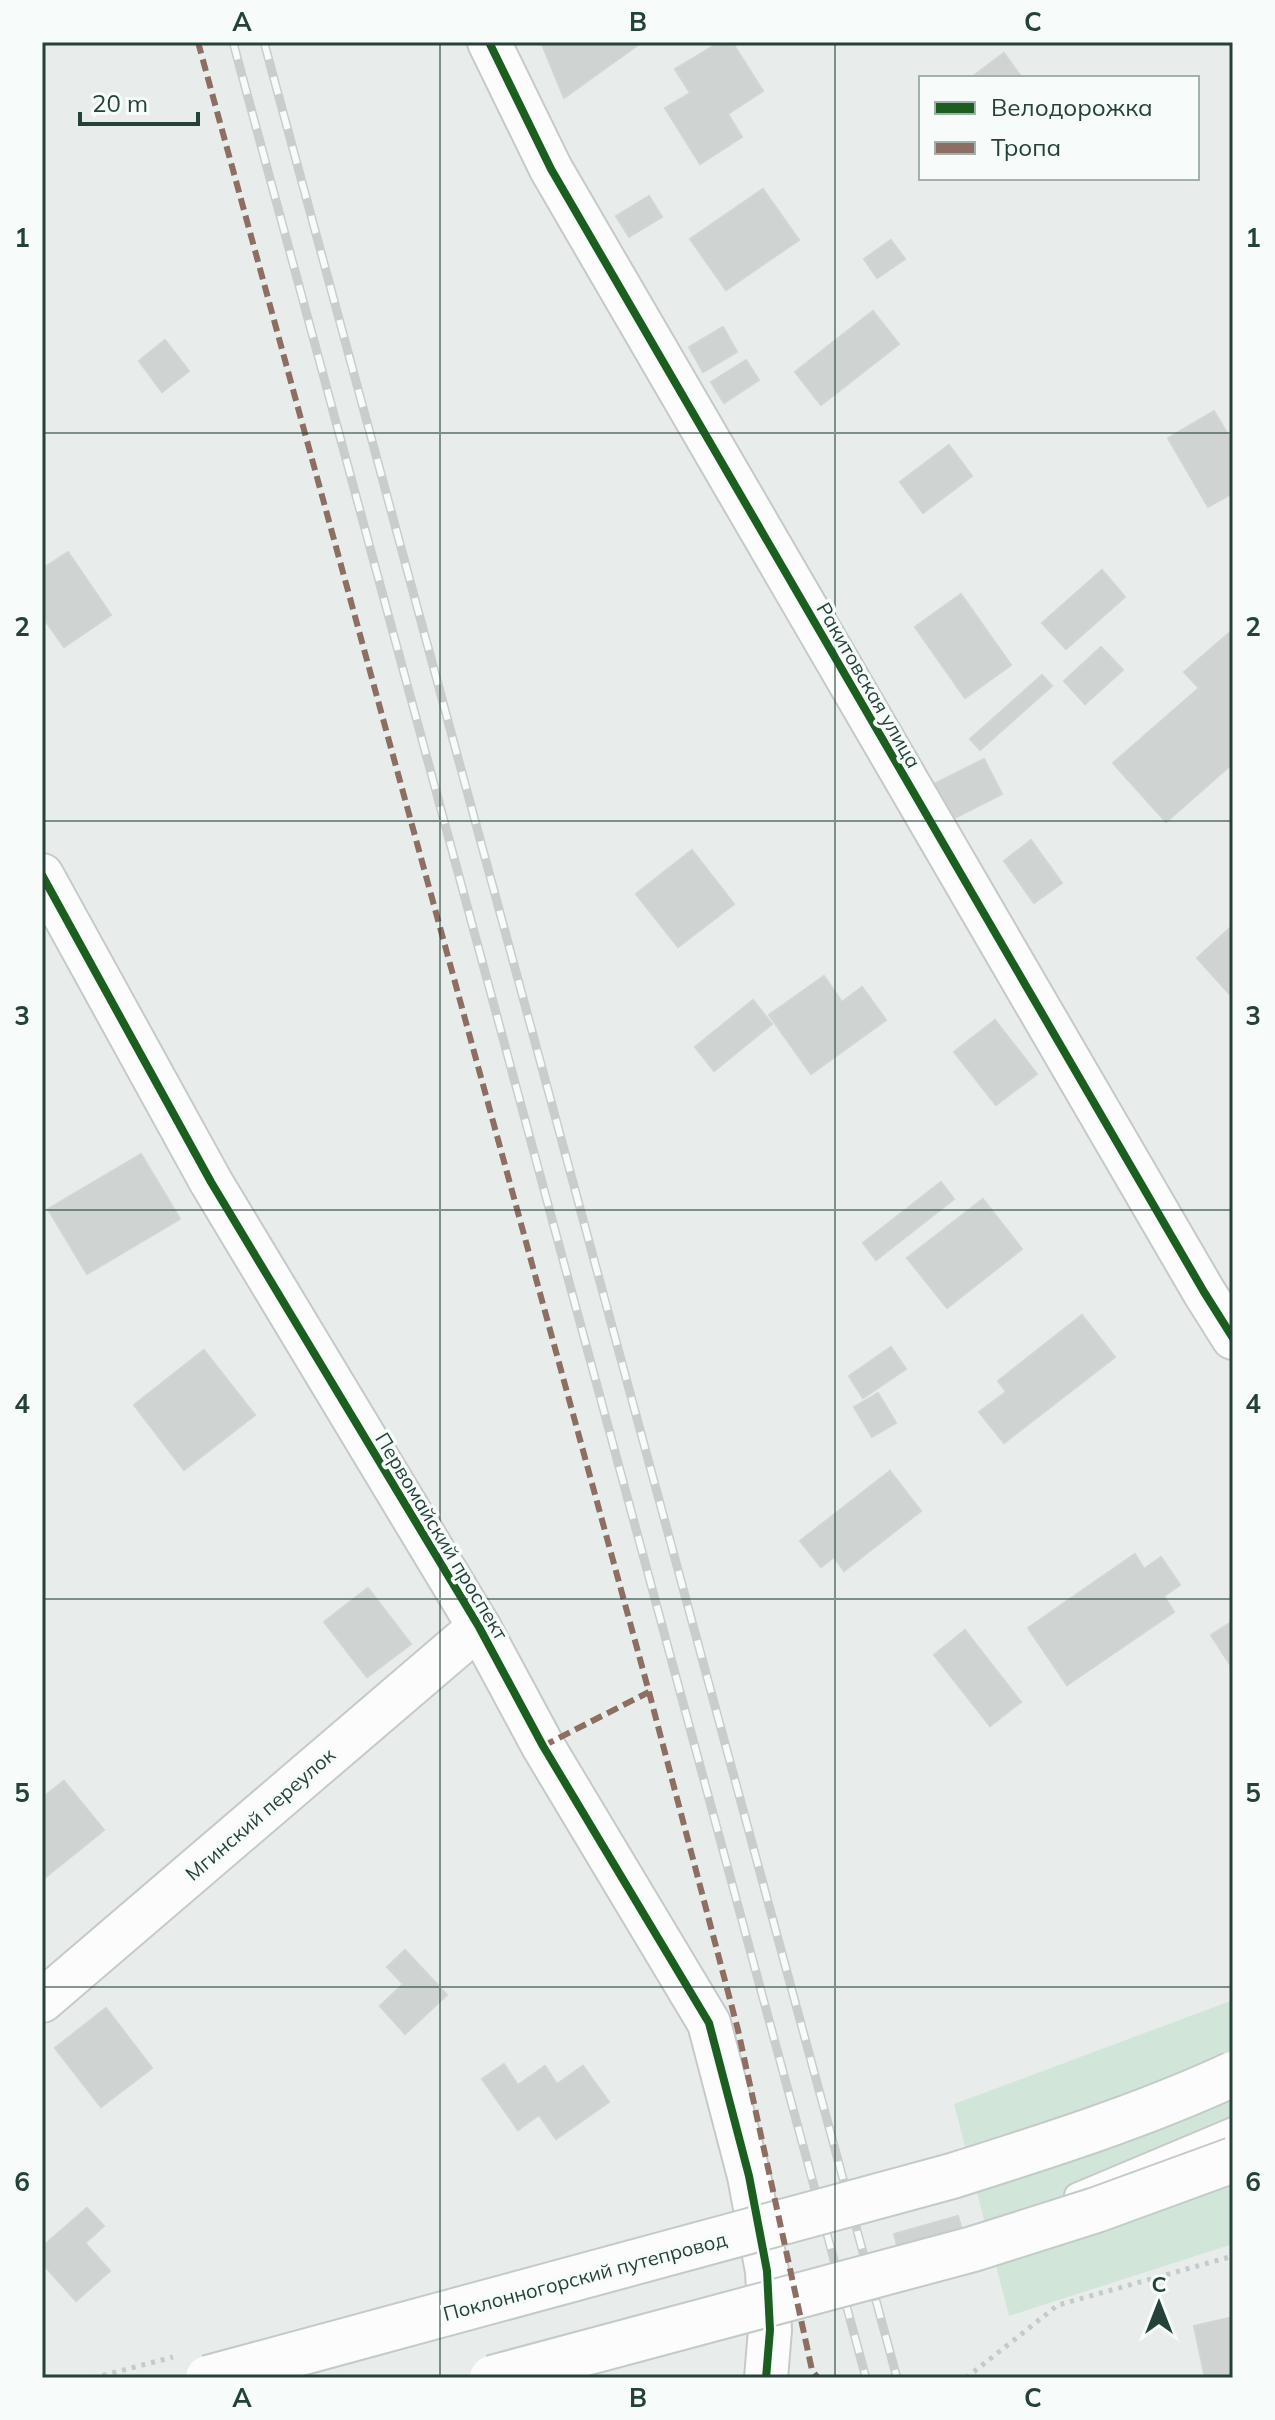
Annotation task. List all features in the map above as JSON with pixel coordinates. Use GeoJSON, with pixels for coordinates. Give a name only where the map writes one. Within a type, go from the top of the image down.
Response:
{"type":"FeatureCollection","features":[{"type":"Feature","properties":{"kind":"main road","name":"Поклонногорский путепровод"},"geometry":{"type":"LineString","coordinates":[[208,2378],[952,2176],[1066,2140],[1182,2098],[1233,2074]]}},
{"type":"Feature","properties":{"kind":"main road"},"geometry":{"type":"LineString","coordinates":[[492,2378],[973,2249],[1096,2210],[1233,2160]]}},
{"type":"Feature","properties":{"kind":"street","name":"Ракитовская улица"},"geometry":{"type":"LineString","coordinates":[[489,42],[551,169],[1233,1338]]}},
{"type":"Feature","properties":{"kind":"street","name":"Первомайский проспект"},"geometry":{"type":"LineString","coordinates":[[42,875],[211,1182],[479,1627],[543,1746],[709,2023],[749,2176],[767,2271],[770,2330],[766,2378]]}},
{"type":"Feature","properties":{"kind":"street","name":"Мгинский переулок"},"geometry":{"type":"LineString","coordinates":[[42,2001],[479,1627]]}},
{"type":"Feature","properties":{"kind":"lane"},"geometry":{"type":"LineString","coordinates":[[1015,2213],[1075,2196],[1233,2129]]}},
{"type":"Feature","properties":{"kind":"path"},"geometry":{"type":"LineString","coordinates":[[966,2378],[1058,2305],[1233,2256]]}},
{"type":"Feature","properties":{"kind":"green space"},"geometry":{"type":"Polygon","coordinates":[[[1233,2000],[1233,2244],[1009,2316],[954,2104],[1233,2000]]]}},
{"type":"Feature","properties":{"kind":"building"},"geometry":{"type":"Polygon","coordinates":[[[541,42],[642,42],[564,98],[541,42]]]}},
{"type":"Feature","properties":{"kind":"building"},"geometry":{"type":"Polygon","coordinates":[[[720,42],[732,42],[763,91],[728,114],[742,137],[700,164],[665,108],[690,93],[675,69],[720,42]]]}},
{"type":"Feature","properties":{"kind":"building"},"geometry":{"type":"Polygon","coordinates":[[[1004,53],[1021,76],[973,76],[1004,53]]]}},
{"type":"Feature","properties":{"kind":"building"},"geometry":{"type":"Polygon","coordinates":[[[763,189],[799,240],[726,290],[690,239],[763,189]]]}},
{"type":"Feature","properties":{"kind":"building"},"geometry":{"type":"Polygon","coordinates":[[[649,196],[662,217],[629,237],[616,216],[649,196]]]}},
{"type":"Feature","properties":{"kind":"building"},"geometry":{"type":"Polygon","coordinates":[[[891,240],[905,259],[877,278],[864,259],[891,240]]]}},
{"type":"Feature","properties":{"kind":"building"},"geometry":{"type":"Polygon","coordinates":[[[873,311],[899,344],[821,405],[795,372],[873,311]]]}},
{"type":"Feature","properties":{"kind":"building"},"geometry":{"type":"Polygon","coordinates":[[[723,327],[737,352],[703,372],[689,347],[723,327]]]}},
{"type":"Feature","properties":{"kind":"building"},"geometry":{"type":"Polygon","coordinates":[[[165,340],[189,371],[162,392],[139,361],[165,340]]]}},
{"type":"Feature","properties":{"kind":"building"},"geometry":{"type":"Polygon","coordinates":[[[746,360],[759,380],[724,403],[711,382],[746,360]]]}},
{"type":"Feature","properties":{"kind":"building"},"geometry":{"type":"Polygon","coordinates":[[[1214,411],[1233,443],[1233,493],[1208,507],[1168,438],[1214,411]]]}},
{"type":"Feature","properties":{"kind":"building"},"geometry":{"type":"Polygon","coordinates":[[[949,445],[972,476],[923,513],[900,482],[949,445]]]}},
{"type":"Feature","properties":{"kind":"building"},"geometry":{"type":"Polygon","coordinates":[[[68,552],[111,615],[64,647],[42,616],[42,569],[68,552]]]}},
{"type":"Feature","properties":{"kind":"building"},"geometry":{"type":"Polygon","coordinates":[[[1102,570],[1125,597],[1066,649],[1042,623],[1102,570]]]}},
{"type":"Feature","properties":{"kind":"building"},"geometry":{"type":"Polygon","coordinates":[[[961,594],[1011,665],[965,698],[915,627],[961,594]]]}},
{"type":"Feature","properties":{"kind":"building"},"geometry":{"type":"Polygon","coordinates":[[[1229,633],[1233,638],[1233,763],[1166,822],[1113,763],[1199,688],[1184,672],[1229,633]]]}},
{"type":"Feature","properties":{"kind":"building"},"geometry":{"type":"Polygon","coordinates":[[[1101,647],[1123,670],[1085,704],[1064,681],[1101,647]]]}},
{"type":"Feature","properties":{"kind":"building"},"geometry":{"type":"Polygon","coordinates":[[[1042,675],[1052,686],[980,750],[970,739],[1042,675]]]}},
{"type":"Feature","properties":{"kind":"building"},"geometry":{"type":"Polygon","coordinates":[[[984,759],[1002,794],[951,820],[934,784],[984,759]]]}},
{"type":"Feature","properties":{"kind":"building"},"geometry":{"type":"Polygon","coordinates":[[[1031,840],[1062,883],[1034,903],[1004,861],[1031,840]]]}},
{"type":"Feature","properties":{"kind":"building"},"geometry":{"type":"Polygon","coordinates":[[[692,850],[734,904],[678,947],[636,894],[692,850]]]}},
{"type":"Feature","properties":{"kind":"building"},"geometry":{"type":"Polygon","coordinates":[[[1233,925],[1233,998],[1197,958],[1233,925]]]}},
{"type":"Feature","properties":{"kind":"building"},"geometry":{"type":"Polygon","coordinates":[[[824,976],[842,1002],[862,987],[886,1020],[811,1074],[769,1015],[824,976]]]}},
{"type":"Feature","properties":{"kind":"building"},"geometry":{"type":"Polygon","coordinates":[[[753,1000],[772,1024],[714,1071],[695,1047],[753,1000]]]}},
{"type":"Feature","properties":{"kind":"building"},"geometry":{"type":"Polygon","coordinates":[[[995,1020],[1037,1074],[996,1105],[954,1052],[995,1020]]]}},
{"type":"Feature","properties":{"kind":"building"},"geometry":{"type":"Polygon","coordinates":[[[141,1154],[180,1219],[87,1274],[48,1209],[141,1154]]]}},
{"type":"Feature","properties":{"kind":"building"},"geometry":{"type":"Polygon","coordinates":[[[941,1182],[954,1199],[876,1260],[863,1243],[941,1182]]]}},
{"type":"Feature","properties":{"kind":"building"},"geometry":{"type":"Polygon","coordinates":[[[983,1199],[1022,1249],[947,1308],[907,1258],[983,1199]]]}},
{"type":"Feature","properties":{"kind":"building"},"geometry":{"type":"Polygon","coordinates":[[[1082,1315],[1115,1357],[1004,1443],[979,1412],[1006,1392],[998,1381],[1082,1315]]]}},
{"type":"Feature","properties":{"kind":"building"},"geometry":{"type":"Polygon","coordinates":[[[891,1347],[906,1369],[863,1398],[849,1376],[891,1347]]]}},
{"type":"Feature","properties":{"kind":"building"},"geometry":{"type":"Polygon","coordinates":[[[204,1350],[255,1415],[184,1470],[134,1405],[204,1350]]]}},
{"type":"Feature","properties":{"kind":"building"},"geometry":{"type":"Polygon","coordinates":[[[878,1393],[896,1423],[872,1437],[854,1407],[878,1393]]]}},
{"type":"Feature","properties":{"kind":"building"},"geometry":{"type":"Polygon","coordinates":[[[890,1471],[921,1511],[844,1571],[834,1557],[821,1567],[800,1541],[890,1471]]]}},
{"type":"Feature","properties":{"kind":"building"},"geometry":{"type":"Polygon","coordinates":[[[1135,1554],[1144,1569],[1161,1557],[1180,1585],[1164,1596],[1174,1612],[1067,1685],[1028,1628],[1135,1554]]]}},
{"type":"Feature","properties":{"kind":"building"},"geometry":{"type":"Polygon","coordinates":[[[368,1588],[411,1644],[367,1677],[324,1622],[368,1588]]]}},
{"type":"Feature","properties":{"kind":"building"},"geometry":{"type":"Polygon","coordinates":[[[1233,1621],[1233,1669],[1211,1635],[1233,1621]]]}},
{"type":"Feature","properties":{"kind":"building"},"geometry":{"type":"Polygon","coordinates":[[[965,1630],[1021,1702],[990,1726],[934,1655],[965,1630]]]}},
{"type":"Feature","properties":{"kind":"building"},"geometry":{"type":"Polygon","coordinates":[[[64,1781],[104,1830],[42,1880],[42,1798],[64,1781]]]}},
{"type":"Feature","properties":{"kind":"building"},"geometry":{"type":"Polygon","coordinates":[[[405,1950],[447,1995],[405,2034],[380,2006],[403,1984],[387,1967],[405,1950]]]}},
{"type":"Feature","properties":{"kind":"building"},"geometry":{"type":"Polygon","coordinates":[[[106,2008],[152,2068],[101,2107],[55,2048],[106,2008]]]}},
{"type":"Feature","properties":{"kind":"building"},"geometry":{"type":"Polygon","coordinates":[[[504,2064],[518,2085],[545,2066],[557,2084],[583,2066],[609,2102],[556,2139],[539,2115],[518,2130],[482,2079],[504,2064]]]}},
{"type":"Feature","properties":{"kind":"building"},"geometry":{"type":"Polygon","coordinates":[[[87,2208],[104,2226],[85,2243],[110,2271],[76,2301],[42,2263],[42,2247],[87,2208]]]}},
{"type":"Feature","properties":{"kind":"building"},"geometry":{"type":"Polygon","coordinates":[[[958,2216],[973,2269],[908,2287],[894,2234],[958,2216]]]}},
{"type":"Feature","properties":{"kind":"building"},"geometry":{"type":"Polygon","coordinates":[[[1233,2317],[1233,2378],[1205,2378],[1194,2326],[1233,2317]]]}},
{"type":"Feature","properties":{"kind":"railway"},"geometry":{"type":"LineString","coordinates":[[233,42],[866,2378]]}},
{"type":"Feature","properties":{"kind":"railway"},"geometry":{"type":"LineString","coordinates":[[264,42],[897,2378]]}},
{"type":"Feature","properties":{"kind":"marked path"},"geometry":{"type":"LineString","coordinates":[[198,42],[649,1692],[738,2030],[812,2370],[818,2378]]}},
{"type":"Feature","properties":{"kind":"marked path"},"geometry":{"type":"LineString","coordinates":[[543,1746],[649,1692]]}},
{"type":"Feature","properties":{"kind":"cycle path"},"geometry":{"type":"LineString","coordinates":[[489,42],[551,169],[1233,1338]]}},
{"type":"Feature","properties":{"kind":"cycle path"},"geometry":{"type":"LineString","coordinates":[[42,875],[211,1182],[479,1627],[543,1746],[709,2023],[749,2176],[767,2271],[770,2330],[766,2378]]}}]}
